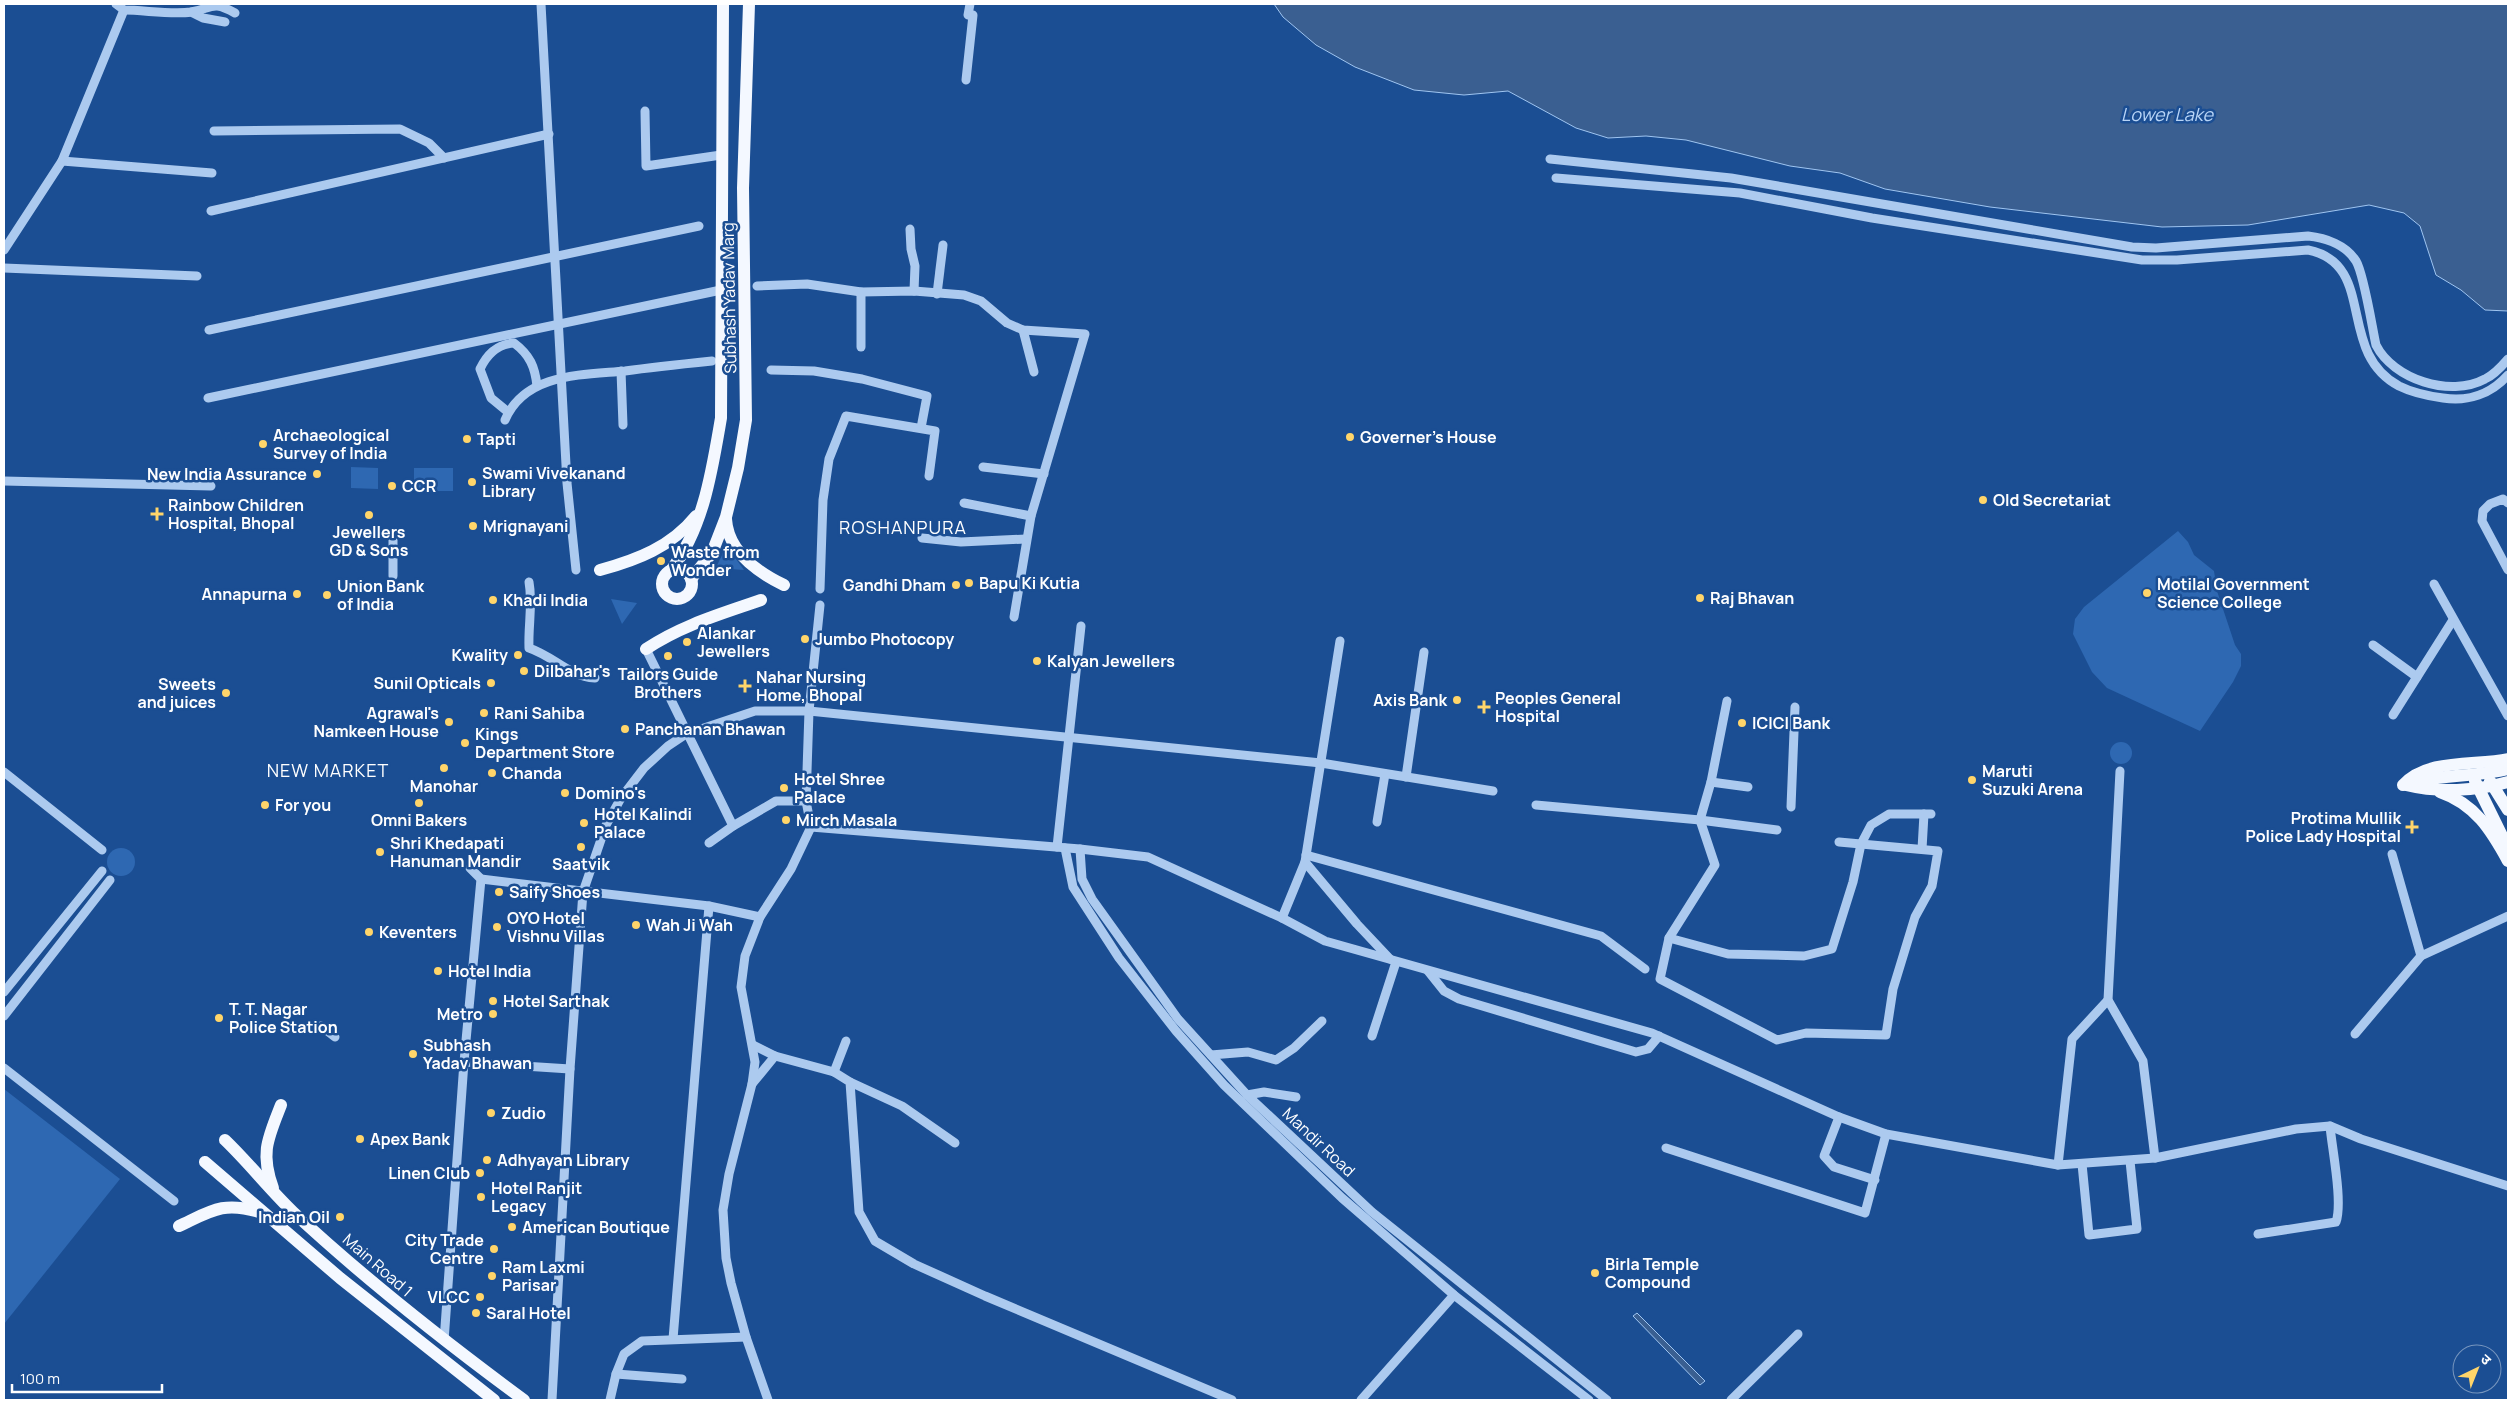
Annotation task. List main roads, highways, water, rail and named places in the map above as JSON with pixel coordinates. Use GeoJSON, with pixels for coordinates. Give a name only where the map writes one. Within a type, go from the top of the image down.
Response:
{"type":"FeatureCollection","features":[{"type":"Feature","properties":{"kind":"main road","name":"Subhash Yadav Marg"},"geometry":{"type":"LineString","coordinates":[[672,569],[688,544],[702,509],[714,463],[721,418],[723,4]]}},
{"type":"Feature","properties":{"kind":"main road","name":"Subhash Yadav Marg"},"geometry":{"type":"LineString","coordinates":[[691,579],[712,553],[726,516],[738,468],[746,420],[743,188],[749,4]]}},
{"type":"Feature","properties":{"kind":"main road"},"geometry":{"type":"LineString","coordinates":[[600,570],[656,550],[689,525],[702,509]]}},
{"type":"Feature","properties":{"kind":"main road"},"geometry":{"type":"LineString","coordinates":[[726,516],[727,530],[751,566],[784,586]]}},
{"type":"Feature","properties":{"kind":"main road"},"geometry":{"type":"LineString","coordinates":[[672,569],[684,570],[691,579],[692,585],[687,596],[682,598],[670,597],[664,593],[661,582],[667,572],[672,569]]}},
{"type":"Feature","properties":{"kind":"main road"},"geometry":{"type":"LineString","coordinates":[[646,649],[670,633],[761,600]]}},
{"type":"Feature","properties":{"kind":"main road"},"geometry":{"type":"LineString","coordinates":[[2403,785],[2412,775],[2428,769],[2508,759]]}},
{"type":"Feature","properties":{"kind":"main road"},"geometry":{"type":"LineString","coordinates":[[2434,791],[2475,781],[2486,774],[2508,768]]}},
{"type":"Feature","properties":{"kind":"main road"},"geometry":{"type":"LineString","coordinates":[[2486,774],[2508,810]]}},
{"type":"Feature","properties":{"kind":"main road"},"geometry":{"type":"LineString","coordinates":[[2403,785],[2426,779],[2475,781],[2494,786],[2508,782]]}},
{"type":"Feature","properties":{"kind":"main road"},"geometry":{"type":"LineString","coordinates":[[2475,781],[2508,848]]}},
{"type":"Feature","properties":{"kind":"main road"},"geometry":{"type":"LineString","coordinates":[[2403,785],[2452,796],[2467,805],[2495,838],[2508,861]]}},
{"type":"Feature","properties":{"kind":"main road"},"geometry":{"type":"LineString","coordinates":[[276,1194],[266,1167],[265,1152],[268,1136],[281,1105]]}},
{"type":"Feature","properties":{"kind":"main road","name":"Main Road 1"},"geometry":{"type":"LineString","coordinates":[[225,1140],[276,1194],[354,1267],[444,1341],[524,1400]]}},
{"type":"Feature","properties":{"kind":"main road","name":"Main Road 1"},"geometry":{"type":"LineString","coordinates":[[205,1162],[264,1214],[494,1400]]}},
{"type":"Feature","properties":{"kind":"main road"},"geometry":{"type":"LineString","coordinates":[[179,1226],[217,1208],[230,1206],[242,1207],[264,1214]]}},
{"type":"Feature","properties":{"kind":"water","name":"Lower Lake"},"geometry":{"type":"Polygon","coordinates":[[[1274,4],[2508,4],[2508,311],[2485,310],[2461,290],[2436,275],[2420,226],[2404,213],[2369,205],[2248,225],[2162,227],[1990,207],[1885,189],[1840,173],[1790,166],[1686,140],[1646,136],[1608,138],[1576,128],[1508,91],[1464,95],[1414,90],[1355,67],[1316,45],[1283,17],[1274,4]]]}},
{"type":"Feature","properties":{"kind":"water"},"geometry":{"type":"Polygon","coordinates":[[[1637,1313],[1705,1381],[1700,1385],[1633,1316],[1637,1313]]]}},
{"type":"Feature","properties":{"kind":"place","name":"Governer's House"},"geometry":{"type":"Point","coordinates":[1350,437]}},
{"type":"Feature","properties":{"kind":"place","name":"Tapti"},"geometry":{"type":"Point","coordinates":[467,439]}},
{"type":"Feature","properties":{"kind":"place","name":"Archaeological Survey of India"},"geometry":{"type":"Point","coordinates":[263,444]}},
{"type":"Feature","properties":{"kind":"place","name":"New India Assurance"},"geometry":{"type":"Point","coordinates":[317,474]}},
{"type":"Feature","properties":{"kind":"place","name":"Swami Vivekanand Library"},"geometry":{"type":"Point","coordinates":[472,482]}},
{"type":"Feature","properties":{"kind":"place","name":"CCR"},"geometry":{"type":"Point","coordinates":[392,486]}},
{"type":"Feature","properties":{"kind":"place","name":"Old Secretariat"},"geometry":{"type":"Point","coordinates":[1983,500]}},
{"type":"Feature","properties":{"kind":"place","name":"Rainbow Children Hospital, Bhopal"},"geometry":{"type":"Point","coordinates":[157,514]}},
{"type":"Feature","properties":{"kind":"place","name":"Jewellers GD & Sons"},"geometry":{"type":"Point","coordinates":[369,515]}},
{"type":"Feature","properties":{"kind":"place","name":"Mrignayani"},"geometry":{"type":"Point","coordinates":[473,526]}},
{"type":"Feature","properties":{"kind":"place","name":"Waste from Wonder"},"geometry":{"type":"Point","coordinates":[661,561]}},
{"type":"Feature","properties":{"kind":"place","name":"Bapu Ki Kutia"},"geometry":{"type":"Point","coordinates":[969,583]}},
{"type":"Feature","properties":{"kind":"place","name":"Gandhi Dham"},"geometry":{"type":"Point","coordinates":[956,585]}},
{"type":"Feature","properties":{"kind":"place","name":"Motilal Government Science College"},"geometry":{"type":"Point","coordinates":[2147,593]}},
{"type":"Feature","properties":{"kind":"place","name":"Annapurna"},"geometry":{"type":"Point","coordinates":[297,594]}},
{"type":"Feature","properties":{"kind":"place","name":"Union Bank of India"},"geometry":{"type":"Point","coordinates":[327,595]}},
{"type":"Feature","properties":{"kind":"place","name":"Raj Bhavan"},"geometry":{"type":"Point","coordinates":[1700,598]}},
{"type":"Feature","properties":{"kind":"place","name":"Khadi India"},"geometry":{"type":"Point","coordinates":[493,600]}},
{"type":"Feature","properties":{"kind":"place","name":"Jumbo Photocopy"},"geometry":{"type":"Point","coordinates":[805,639]}},
{"type":"Feature","properties":{"kind":"place","name":"Alankar Jewellers"},"geometry":{"type":"Point","coordinates":[687,642]}},
{"type":"Feature","properties":{"kind":"place","name":"Kwality"},"geometry":{"type":"Point","coordinates":[518,655]}},
{"type":"Feature","properties":{"kind":"place","name":"Tailors Guide Brothers"},"geometry":{"type":"Point","coordinates":[668,656]}},
{"type":"Feature","properties":{"kind":"place","name":"Kalyan Jewellers"},"geometry":{"type":"Point","coordinates":[1037,661]}},
{"type":"Feature","properties":{"kind":"place","name":"Dilbahar's"},"geometry":{"type":"Point","coordinates":[524,671]}},
{"type":"Feature","properties":{"kind":"place","name":"Sunil Opticals"},"geometry":{"type":"Point","coordinates":[491,683]}},
{"type":"Feature","properties":{"kind":"place","name":"Nahar Nursing Home, Bhopal"},"geometry":{"type":"Point","coordinates":[745,686]}},
{"type":"Feature","properties":{"kind":"place","name":"Sweets and juices"},"geometry":{"type":"Point","coordinates":[226,693]}},
{"type":"Feature","properties":{"kind":"place","name":"Axis Bank"},"geometry":{"type":"Point","coordinates":[1457,700]}},
{"type":"Feature","properties":{"kind":"place","name":"Peoples General Hospital"},"geometry":{"type":"Point","coordinates":[1484,707]}},
{"type":"Feature","properties":{"kind":"place","name":"Rani Sahiba"},"geometry":{"type":"Point","coordinates":[484,713]}},
{"type":"Feature","properties":{"kind":"place","name":"Agrawal's Namkeen House"},"geometry":{"type":"Point","coordinates":[449,722]}},
{"type":"Feature","properties":{"kind":"place","name":"ICICI Bank"},"geometry":{"type":"Point","coordinates":[1742,723]}},
{"type":"Feature","properties":{"kind":"place","name":"Panchanan Bhawan"},"geometry":{"type":"Point","coordinates":[625,729]}},
{"type":"Feature","properties":{"kind":"place","name":"Kings Department Store"},"geometry":{"type":"Point","coordinates":[465,743]}},
{"type":"Feature","properties":{"kind":"place","name":"Manohar"},"geometry":{"type":"Point","coordinates":[444,768]}},
{"type":"Feature","properties":{"kind":"place","name":"Chanda"},"geometry":{"type":"Point","coordinates":[492,773]}},
{"type":"Feature","properties":{"kind":"place","name":"Maruti Suzuki Arena"},"geometry":{"type":"Point","coordinates":[1972,780]}},
{"type":"Feature","properties":{"kind":"place","name":"Hotel Shree Palace"},"geometry":{"type":"Point","coordinates":[784,788]}},
{"type":"Feature","properties":{"kind":"place","name":"Domino's"},"geometry":{"type":"Point","coordinates":[565,793]}},
{"type":"Feature","properties":{"kind":"place","name":"Omni Bakers"},"geometry":{"type":"Point","coordinates":[419,803]}},
{"type":"Feature","properties":{"kind":"place","name":"For you"},"geometry":{"type":"Point","coordinates":[265,805]}},
{"type":"Feature","properties":{"kind":"place","name":"Mirch Masala"},"geometry":{"type":"Point","coordinates":[786,820]}},
{"type":"Feature","properties":{"kind":"place","name":"Hotel Kalindi Palace"},"geometry":{"type":"Point","coordinates":[584,823]}},
{"type":"Feature","properties":{"kind":"place","name":"Protima Mullik Police Lady Hospital"},"geometry":{"type":"Point","coordinates":[2412,827]}},
{"type":"Feature","properties":{"kind":"place","name":"Saatvik"},"geometry":{"type":"Point","coordinates":[581,847]}},
{"type":"Feature","properties":{"kind":"place","name":"Shri Khedapati Hanuman Mandir"},"geometry":{"type":"Point","coordinates":[380,852]}},
{"type":"Feature","properties":{"kind":"place","name":"Saify Shoes"},"geometry":{"type":"Point","coordinates":[499,892]}},
{"type":"Feature","properties":{"kind":"place","name":"Wah Ji Wah"},"geometry":{"type":"Point","coordinates":[636,925]}},
{"type":"Feature","properties":{"kind":"place","name":"OYO Hotel Vishnu Villas"},"geometry":{"type":"Point","coordinates":[497,927]}},
{"type":"Feature","properties":{"kind":"place","name":"Keventers"},"geometry":{"type":"Point","coordinates":[369,932]}},
{"type":"Feature","properties":{"kind":"place","name":"Hotel India"},"geometry":{"type":"Point","coordinates":[438,971]}},
{"type":"Feature","properties":{"kind":"place","name":"Hotel Sarthak"},"geometry":{"type":"Point","coordinates":[493,1001]}},
{"type":"Feature","properties":{"kind":"place","name":"Metro"},"geometry":{"type":"Point","coordinates":[493,1014]}},
{"type":"Feature","properties":{"kind":"place","name":"T. T. Nagar Police Station"},"geometry":{"type":"Point","coordinates":[219,1018]}},
{"type":"Feature","properties":{"kind":"place","name":"Subhash Yadav Bhawan"},"geometry":{"type":"Point","coordinates":[413,1054]}},
{"type":"Feature","properties":{"kind":"place","name":"Zudio"},"geometry":{"type":"Point","coordinates":[491,1113]}},
{"type":"Feature","properties":{"kind":"place","name":"Apex Bank"},"geometry":{"type":"Point","coordinates":[360,1139]}},
{"type":"Feature","properties":{"kind":"place","name":"Adhyayan Library"},"geometry":{"type":"Point","coordinates":[487,1160]}},
{"type":"Feature","properties":{"kind":"place","name":"Linen Club"},"geometry":{"type":"Point","coordinates":[480,1173]}},
{"type":"Feature","properties":{"kind":"place","name":"Hotel Ranjit Legacy"},"geometry":{"type":"Point","coordinates":[481,1197]}},
{"type":"Feature","properties":{"kind":"place","name":"Indian Oil"},"geometry":{"type":"Point","coordinates":[340,1217]}},
{"type":"Feature","properties":{"kind":"place","name":"American Boutique"},"geometry":{"type":"Point","coordinates":[512,1227]}},
{"type":"Feature","properties":{"kind":"place","name":"City Trade Centre"},"geometry":{"type":"Point","coordinates":[494,1249]}},
{"type":"Feature","properties":{"kind":"place","name":"Birla Temple Compound"},"geometry":{"type":"Point","coordinates":[1595,1273]}},
{"type":"Feature","properties":{"kind":"place","name":"Ram Laxmi Parisar"},"geometry":{"type":"Point","coordinates":[492,1276]}},
{"type":"Feature","properties":{"kind":"place","name":"VLCC"},"geometry":{"type":"Point","coordinates":[480,1297]}},
{"type":"Feature","properties":{"kind":"place","name":"Saral Hotel"},"geometry":{"type":"Point","coordinates":[476,1313]}},
{"type":"Feature","properties":{"kind":"district","name":"ROSHANPURA"},"geometry":{"type":"Point","coordinates":[903,528]}},
{"type":"Feature","properties":{"kind":"district","name":"NEW MARKET"},"geometry":{"type":"Point","coordinates":[328,771]}}]}
